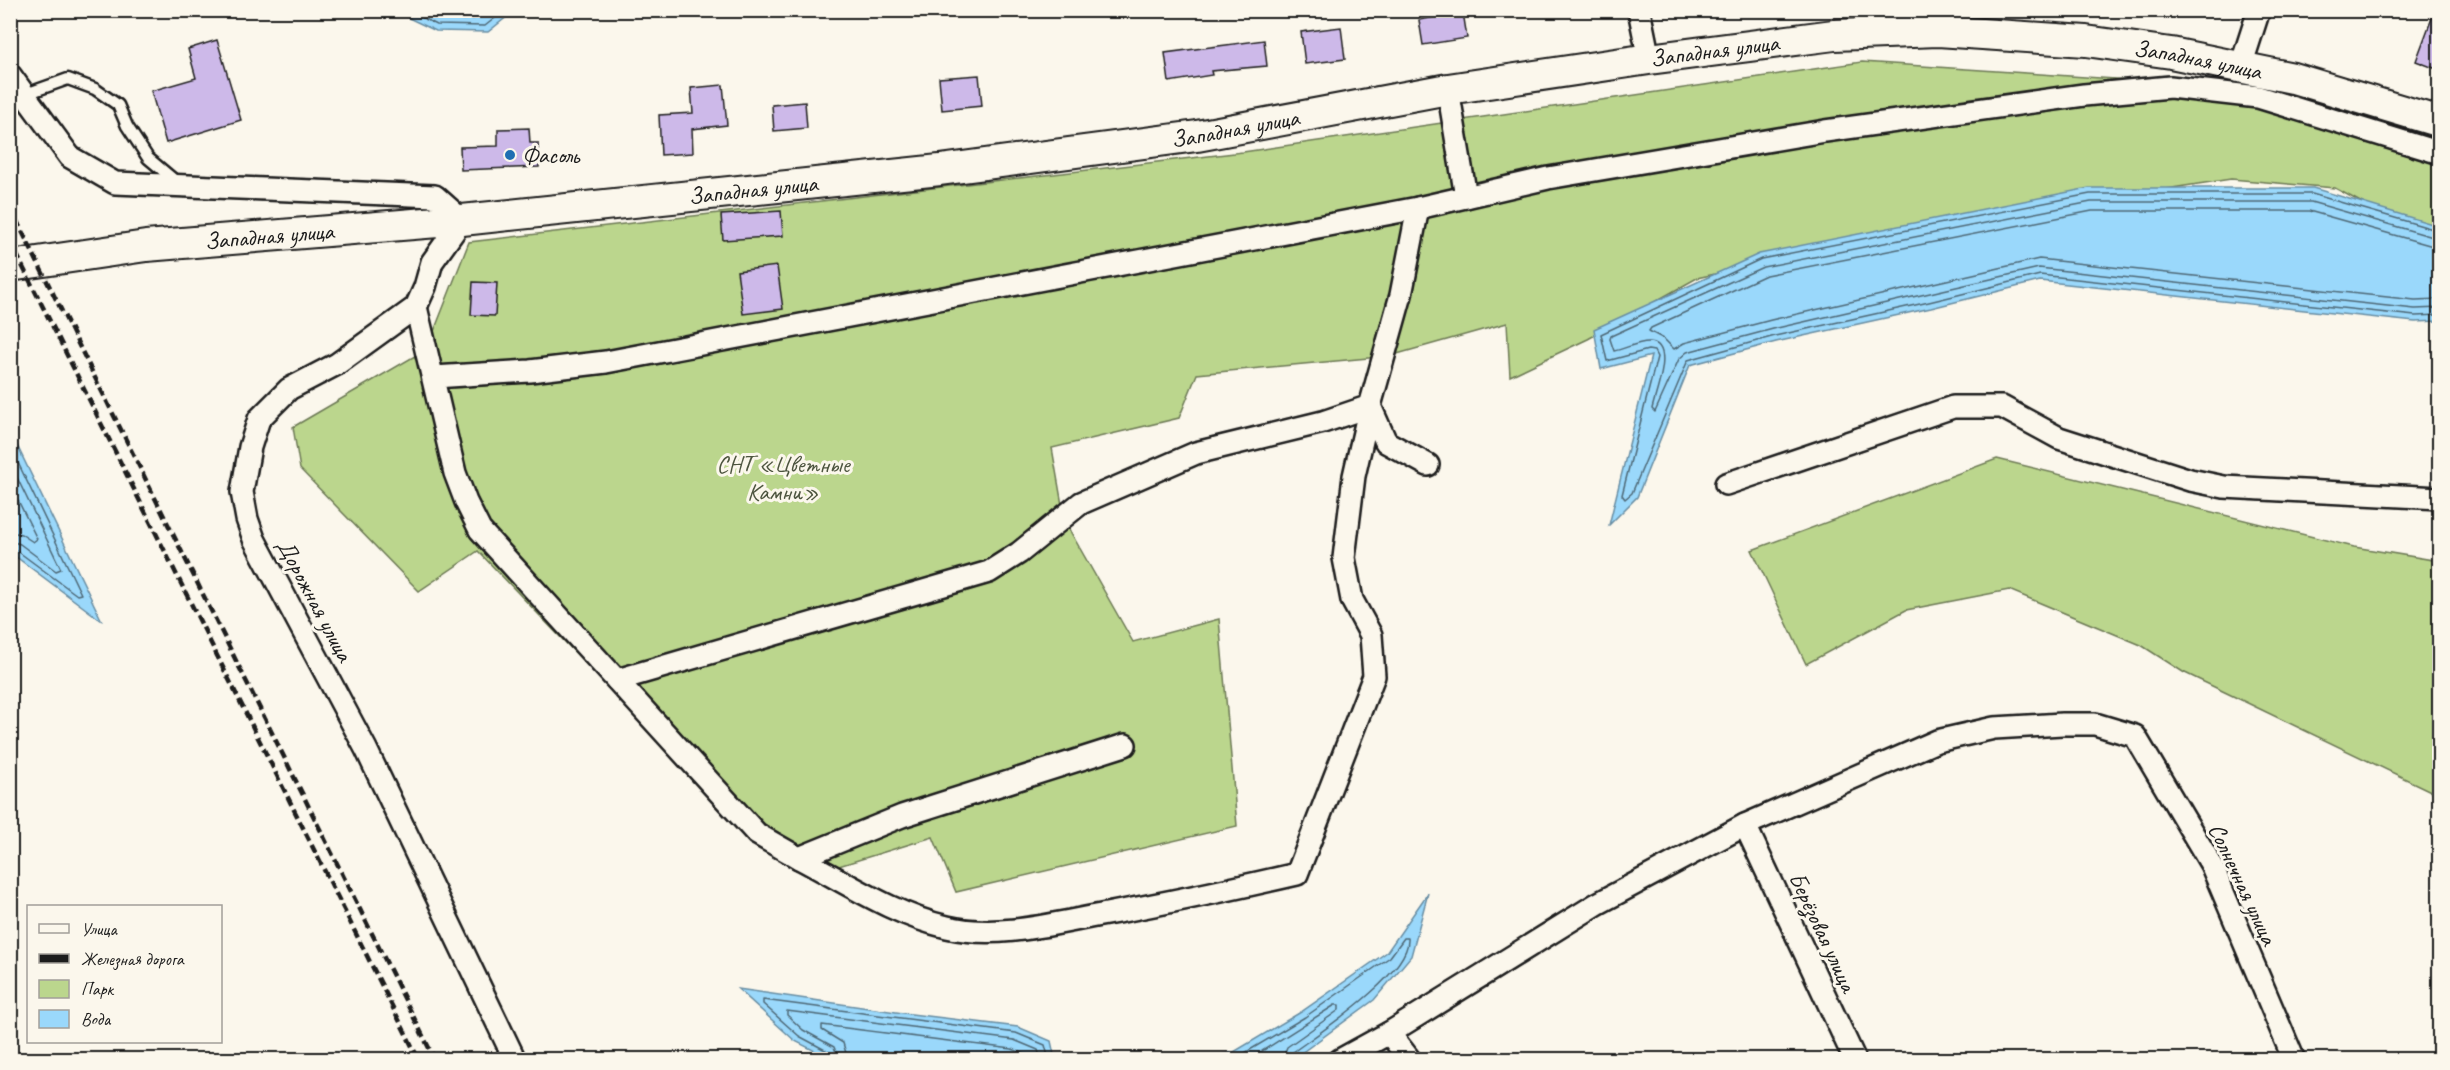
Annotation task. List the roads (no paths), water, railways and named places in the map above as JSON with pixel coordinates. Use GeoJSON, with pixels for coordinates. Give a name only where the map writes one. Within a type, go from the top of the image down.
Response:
{"type":"FeatureCollection","features":[{"type":"Feature","properties":{"kind":"main road","name":"Западная улица"},"geometry":{"type":"LineString","coordinates":[[16,265],[146,246],[462,220],[952,169],[1197,136],[1448,89],[1649,59],[1934,21],[2086,41],[2241,66],[2293,78],[2439,122]]}},
{"type":"Feature","properties":{"kind":"street"},"geometry":{"type":"LineString","coordinates":[[1639,10],[1649,59]]}},
{"type":"Feature","properties":{"kind":"street"},"geometry":{"type":"LineString","coordinates":[[2241,66],[2259,10]]}},
{"type":"Feature","properties":{"kind":"street"},"geometry":{"type":"LineString","coordinates":[[10,75],[70,157],[115,183],[435,196],[462,220],[432,262],[416,307],[455,473],[480,530],[757,834],[907,916],[949,928],[989,932],[1057,923],[1203,896],[1298,874],[1374,676],[1371,635],[1352,600],[1344,558],[1354,476],[1370,406],[1401,295],[1418,208]]}},
{"type":"Feature","properties":{"kind":"street"},"geometry":{"type":"LineString","coordinates":[[434,377],[530,371],[606,362],[1418,208],[1548,178],[1825,131],[2084,95],[2170,87],[2258,97],[2439,153]]}},
{"type":"Feature","properties":{"kind":"street"},"geometry":{"type":"LineString","coordinates":[[1448,89],[1466,197]]}},
{"type":"Feature","properties":{"kind":"street","name":"Дорожная улица"},"geometry":{"type":"LineString","coordinates":[[416,307],[337,364],[289,389],[272,405],[259,419],[250,447],[242,492],[247,519],[254,539],[366,749],[515,1059]]}},
{"type":"Feature","properties":{"kind":"street"},"geometry":{"type":"LineString","coordinates":[[1370,406],[1386,442],[1428,465]]}},
{"type":"Feature","properties":{"kind":"street"},"geometry":{"type":"LineString","coordinates":[[617,680],[988,572],[1019,554],[1081,503],[1196,453],[1323,422],[1370,406]]}},
{"type":"Feature","properties":{"kind":"street"},"geometry":{"type":"LineString","coordinates":[[1726,484],[1953,407],[2002,407],[2059,438],[2190,480],[2224,487],[2439,498]]}},
{"type":"Feature","properties":{"kind":"street","name":"Солнечная улица"},"geometry":{"type":"LineString","coordinates":[[1745,825],[1937,741],[1994,728],[2062,724],[2095,724],[2134,736],[2211,864],[2294,1059]]}},
{"type":"Feature","properties":{"kind":"street"},"geometry":{"type":"LineString","coordinates":[[799,858],[902,816],[1125,745]]}},
{"type":"Feature","properties":{"kind":"street"},"geometry":{"type":"LineString","coordinates":[[1340,1059],[1389,1033],[1597,904],[1745,825]]}},
{"type":"Feature","properties":{"kind":"street","name":"Берёзовая улица"},"geometry":{"type":"LineString","coordinates":[[1745,825],[1855,1059]]}},
{"type":"Feature","properties":{"kind":"street"},"geometry":{"type":"LineString","coordinates":[[1389,1033],[1410,1059]]}},
{"type":"Feature","properties":{"kind":"lane"},"geometry":{"type":"LineString","coordinates":[[23,95],[68,79],[95,89],[118,105],[127,126],[148,158],[180,184]]}},
{"type":"Feature","properties":{"kind":"water"},"geometry":{"type":"Polygon","coordinates":[[[394,11],[514,11],[488,32],[436,31],[394,11]]]}},
{"type":"Feature","properties":{"kind":"water"},"geometry":{"type":"Polygon","coordinates":[[[2089,188],[2313,188],[2439,226],[2439,321],[2415,322],[2040,281],[1776,342],[1690,365],[1637,497],[1609,525],[1651,356],[1601,369],[1594,329],[1759,254],[2089,188]]]}},
{"type":"Feature","properties":{"kind":"water"},"geometry":{"type":"Polygon","coordinates":[[[11,433],[102,621],[11,553],[11,433]]]}},
{"type":"Feature","properties":{"kind":"water"},"geometry":{"type":"Polygon","coordinates":[[[1428,893],[1411,956],[1374,1000],[1293,1059],[1204,1059],[1234,1052],[1301,1012],[1387,952],[1428,893]]]}},
{"type":"Feature","properties":{"kind":"water"},"geometry":{"type":"Polygon","coordinates":[[[738,989],[1018,1027],[1051,1041],[1055,1059],[831,1059],[795,1041],[738,989]]]}},
{"type":"Feature","properties":{"kind":"railway"},"geometry":{"type":"LineString","coordinates":[[10,207],[435,1060]]}},
{"type":"Feature","properties":{"kind":"railway"},"geometry":{"type":"LineString","coordinates":[[10,241],[419,1060]]}},
{"type":"Feature","properties":{"kind":"place","name":"Фасоль"},"geometry":{"type":"Point","coordinates":[510,155]}},
{"type":"Feature","properties":{"kind":"park label","name":"СНТ «Цветные Камни»"},"geometry":{"type":"Point","coordinates":[783,478]}}]}
